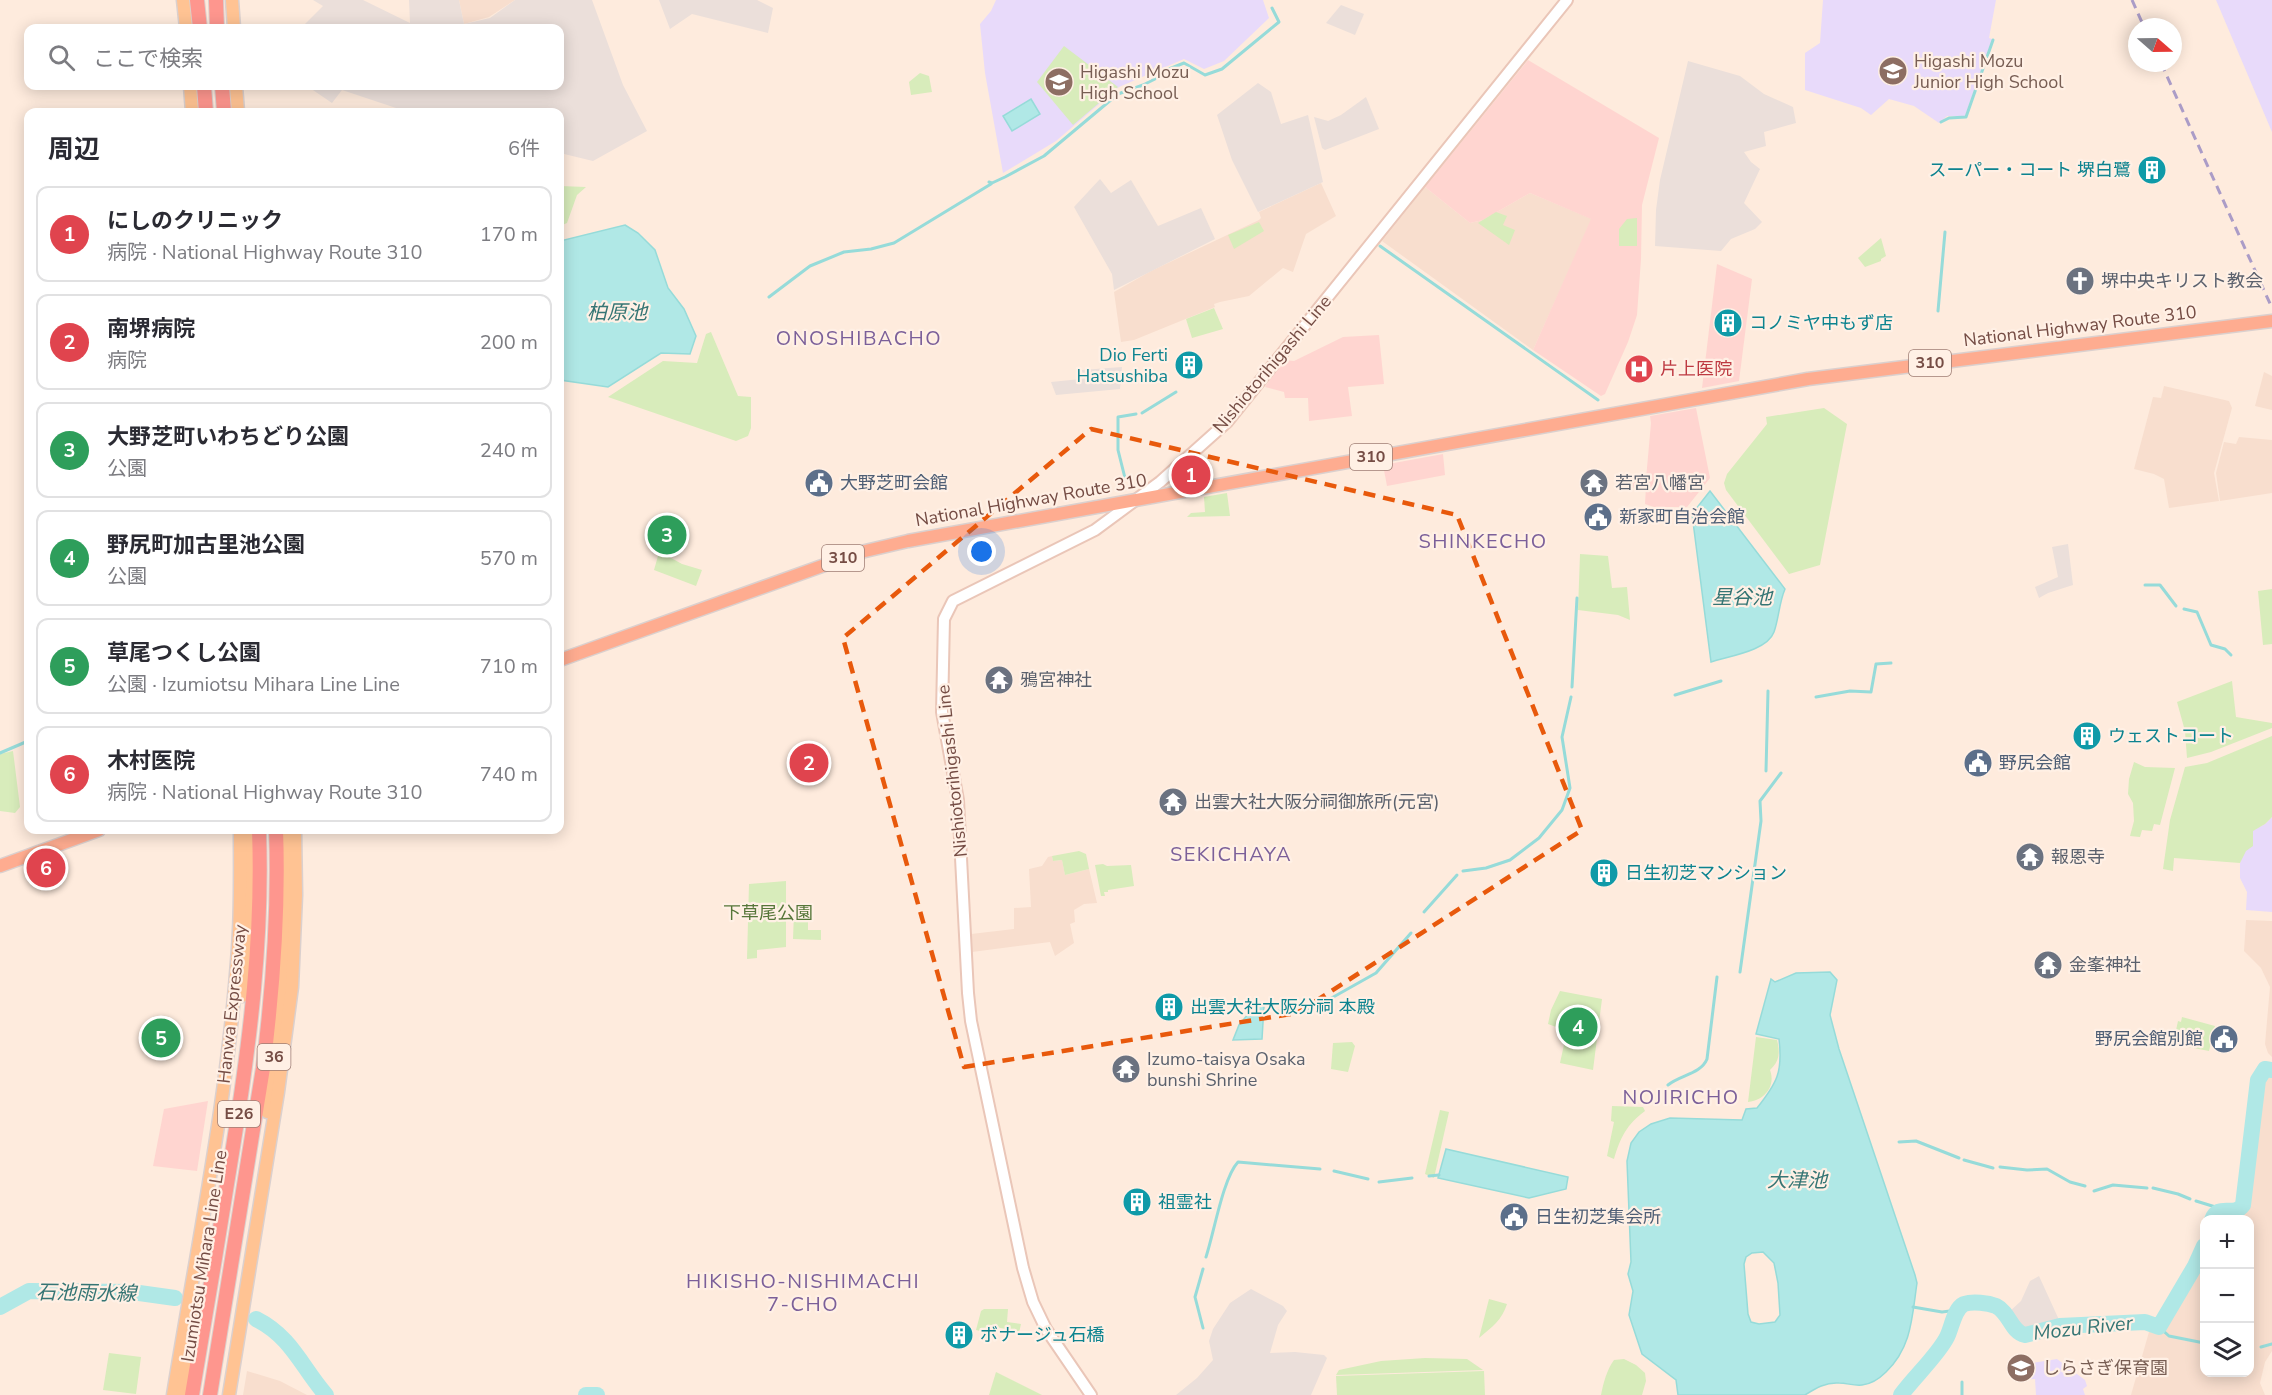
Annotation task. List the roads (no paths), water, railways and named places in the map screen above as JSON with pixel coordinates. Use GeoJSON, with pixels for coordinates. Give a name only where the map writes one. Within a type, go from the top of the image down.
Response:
{"type":"FeatureCollection","features":[{"type":"Feature","properties":{"kind":"highway"},"geometry":{"type":"LineString","coordinates":[[197,0],[200,24]]}},
{"type":"Feature","properties":{"kind":"highway"},"geometry":{"type":"LineString","coordinates":[[216,0],[218,24]]}},
{"type":"Feature","properties":{"kind":"highway"},"geometry":{"type":"LineString","coordinates":[[204,90],[206,108]]}},
{"type":"Feature","properties":{"kind":"highway"},"geometry":{"type":"LineString","coordinates":[[224,90],[232,108]]}},
{"type":"Feature","properties":{"kind":"highway","name":"National Highway Route 310"},"geometry":{"type":"LineString","coordinates":[[564,659],[861,552],[908,541],[1808,379],[2272,321]]}},
{"type":"Feature","properties":{"kind":"highway"},"geometry":{"type":"LineString","coordinates":[[0,866],[88,834]]}},
{"type":"Feature","properties":{"kind":"highway","name":"Hanwa Expressway"},"geometry":{"type":"LineString","coordinates":[[192,1395],[235,1135],[252,1014],[260,909],[259,834]]}},
{"type":"Feature","properties":{"kind":"highway","name":"Hanwa Expressway"},"geometry":{"type":"LineString","coordinates":[[210,1395],[251,1149],[269,1016],[274,965],[276,834]]}},
{"type":"Feature","properties":{"kind":"main road"},"geometry":{"type":"LineString","coordinates":[[183,0],[186,24]]}},
{"type":"Feature","properties":{"kind":"main road"},"geometry":{"type":"LineString","coordinates":[[232,0],[234,24]]}},
{"type":"Feature","properties":{"kind":"main road","name":"Nishiotorihigashi Line"},"geometry":{"type":"LineString","coordinates":[[1091,1395],[1046,1329],[1023,1268],[972,1021],[966,970],[958,800],[942,712],[944,619],[953,601],[1076,541],[1138,499],[1236,412],[1567,0]]}},
{"type":"Feature","properties":{"kind":"main road"},"geometry":{"type":"LineString","coordinates":[[190,90],[192,108]]}},
{"type":"Feature","properties":{"kind":"main road"},"geometry":{"type":"LineString","coordinates":[[234,108],[237,90]]}},
{"type":"Feature","properties":{"kind":"main road"},"geometry":{"type":"LineString","coordinates":[[173,1395],[221,1104],[232,1022],[241,893],[240,834]]}},
{"type":"Feature","properties":{"kind":"main road","name":"Izumiotsu Mihara Line Line"},"geometry":{"type":"LineString","coordinates":[[182,1395],[231,1089],[248,948],[248,834]]}},
{"type":"Feature","properties":{"kind":"main road","name":"36"},"geometry":{"type":"LineString","coordinates":[[221,1395],[278,1029],[286,934],[286,834]]}},
{"type":"Feature","properties":{"kind":"main road","name":"36"},"geometry":{"type":"LineString","coordinates":[[229,1395],[276,1104],[292,987],[297,894],[295,834]]}},
{"type":"Feature","properties":{"kind":"water"},"geometry":{"type":"Polygon","coordinates":[[[1031,99],[1040,114],[1012,131],[1003,116],[1031,99]]]}},
{"type":"Feature","properties":{"kind":"water","name":"柏原池"},"geometry":{"type":"Polygon","coordinates":[[[625,225],[638,233],[655,250],[668,288],[684,309],[696,336],[690,354],[661,353],[608,387],[564,381],[564,240],[625,225]]]}},
{"type":"Feature","properties":{"kind":"water","name":"星谷池"},"geometry":{"type":"Polygon","coordinates":[[[1710,491],[1785,589],[1776,627],[1764,644],[1711,662],[1692,514],[1710,491]]]}},
{"type":"Feature","properties":{"kind":"water","name":"大津池"},"geometry":{"type":"Polygon","coordinates":[[[1830,972],[1837,980],[1830,1015],[1839,1049],[1917,1283],[1912,1320],[1906,1342],[1895,1362],[1881,1377],[1869,1384],[1830,1383],[1805,1395],[1678,1395],[1676,1380],[1642,1354],[1629,1315],[1633,1291],[1628,1274],[1631,1262],[1627,1161],[1631,1143],[1639,1132],[1651,1124],[1670,1118],[1742,1120],[1746,1109],[1757,1108],[1774,1084],[1780,1060],[1779,1039],[1756,1034],[1771,979],[1775,982],[1796,973],[1830,972]],[[1763,1252],[1752,1253],[1746,1257],[1744,1264],[1748,1314],[1751,1322],[1759,1324],[1775,1322],[1780,1315],[1774,1263],[1763,1252]]]}},
{"type":"Feature","properties":{"kind":"water"},"geometry":{"type":"Polygon","coordinates":[[[1264,1006],[1262,1039],[1233,1040],[1239,1025],[1254,1007],[1264,1006]]]}},
{"type":"Feature","properties":{"kind":"water"},"geometry":{"type":"Polygon","coordinates":[[[1446,1149],[1568,1177],[1566,1189],[1529,1198],[1438,1178],[1446,1149]]]}},
{"type":"Feature","properties":{"kind":"waterway"},"geometry":{"type":"LineString","coordinates":[[989,182],[992,183],[1005,177],[1044,156],[1118,94],[1143,85],[1164,71],[1184,63],[1205,75],[1222,69],[1279,22],[1272,8]]}},
{"type":"Feature","properties":{"kind":"waterway"},"geometry":{"type":"LineString","coordinates":[[1941,122],[1949,118],[1966,117],[1993,40]]}},
{"type":"Feature","properties":{"kind":"waterway"},"geometry":{"type":"LineString","coordinates":[[769,297],[810,266],[844,252],[871,249],[894,243],[991,184]]}},
{"type":"Feature","properties":{"kind":"waterway"},"geometry":{"type":"LineString","coordinates":[[1938,311],[1945,232]]}},
{"type":"Feature","properties":{"kind":"waterway"},"geometry":{"type":"LineString","coordinates":[[1380,246],[1598,400]]}},
{"type":"Feature","properties":{"kind":"waterway"},"geometry":{"type":"LineString","coordinates":[[1142,413],[1176,392]]}},
{"type":"Feature","properties":{"kind":"waterway"},"geometry":{"type":"LineString","coordinates":[[1125,478],[1118,450],[1118,417],[1136,414]]}},
{"type":"Feature","properties":{"kind":"waterway"},"geometry":{"type":"LineString","coordinates":[[2145,585],[2160,585],[2176,606]]}},
{"type":"Feature","properties":{"kind":"waterway"},"geometry":{"type":"LineString","coordinates":[[1572,687],[1577,598]]}},
{"type":"Feature","properties":{"kind":"waterway"},"geometry":{"type":"LineString","coordinates":[[2184,609],[2197,612],[2211,645],[2225,649],[2231,655]]}},
{"type":"Feature","properties":{"kind":"waterway"},"geometry":{"type":"LineString","coordinates":[[1816,697],[1850,691],[1871,692],[1876,664],[1891,663]]}},
{"type":"Feature","properties":{"kind":"waterway"},"geometry":{"type":"LineString","coordinates":[[1675,695],[1721,681]]}},
{"type":"Feature","properties":{"kind":"waterway"},"geometry":{"type":"LineString","coordinates":[[1766,771],[1768,691]]}},
{"type":"Feature","properties":{"kind":"waterway"},"geometry":{"type":"LineString","coordinates":[[1463,871],[1486,868],[1510,860],[1539,838],[1562,810],[1570,788],[1562,737],[1571,697]]}},
{"type":"Feature","properties":{"kind":"waterway"},"geometry":{"type":"LineString","coordinates":[[0,753],[24,743]]}},
{"type":"Feature","properties":{"kind":"waterway"},"geometry":{"type":"LineString","coordinates":[[1740,972],[1761,821],[1760,801],[1781,773]]}},
{"type":"Feature","properties":{"kind":"waterway"},"geometry":{"type":"LineString","coordinates":[[1424,912],[1457,875]]}},
{"type":"Feature","properties":{"kind":"waterway"},"geometry":{"type":"LineString","coordinates":[[1275,1011],[1299,1013],[1328,1000],[1376,973],[1411,933]]}},
{"type":"Feature","properties":{"kind":"waterway"},"geometry":{"type":"LineString","coordinates":[[1668,1085],[1700,1068],[1707,1059],[1717,977]]}},
{"type":"Feature","properties":{"kind":"waterway","name":"Mozu River"},"geometry":{"type":"LineString","coordinates":[[2215,1215],[2218,1212],[2239,1209],[2243,1205],[2258,1080],[2265,1069],[2272,1070]]}},
{"type":"Feature","properties":{"kind":"waterway"},"geometry":{"type":"LineString","coordinates":[[1899,1142],[1916,1141],[1959,1158]]}},
{"type":"Feature","properties":{"kind":"waterway"},"geometry":{"type":"LineString","coordinates":[[1964,1160],[1993,1168]]}},
{"type":"Feature","properties":{"kind":"waterway"},"geometry":{"type":"LineString","coordinates":[[1206,1257],[1223,1193],[1238,1162],[1320,1169]]}},
{"type":"Feature","properties":{"kind":"waterway"},"geometry":{"type":"LineString","coordinates":[[2000,1167],[2027,1170],[2047,1169],[2070,1182],[2085,1186]]}},
{"type":"Feature","properties":{"kind":"waterway"},"geometry":{"type":"LineString","coordinates":[[1334,1171],[1368,1179]]}},
{"type":"Feature","properties":{"kind":"waterway"},"geometry":{"type":"LineString","coordinates":[[1429,1176],[1439,1175]]}},
{"type":"Feature","properties":{"kind":"waterway"},"geometry":{"type":"LineString","coordinates":[[1379,1182],[1412,1178]]}},
{"type":"Feature","properties":{"kind":"waterway"},"geometry":{"type":"LineString","coordinates":[[2094,1191],[2113,1185],[2147,1188]]}},
{"type":"Feature","properties":{"kind":"waterway"},"geometry":{"type":"LineString","coordinates":[[2153,1188],[2190,1199]]}},
{"type":"Feature","properties":{"kind":"waterway"},"geometry":{"type":"LineString","coordinates":[[2196,1201],[2222,1209]]}},
{"type":"Feature","properties":{"kind":"waterway","name":"Mozu River"},"geometry":{"type":"LineString","coordinates":[[1901,1395],[1943,1344],[1956,1314],[1964,1304],[1980,1303],[1996,1306],[2017,1330],[2025,1335],[2060,1326],[2145,1322],[2159,1327],[2200,1255]]}},
{"type":"Feature","properties":{"kind":"waterway"},"geometry":{"type":"LineString","coordinates":[[1203,1269],[1195,1297],[1203,1328]]}},
{"type":"Feature","properties":{"kind":"waterway","name":"石池雨水線"},"geometry":{"type":"LineString","coordinates":[[0,1307],[29,1291],[132,1292],[175,1298]]}},
{"type":"Feature","properties":{"kind":"waterway"},"geometry":{"type":"LineString","coordinates":[[1913,1307],[1942,1312],[1958,1310]]}},
{"type":"Feature","properties":{"kind":"waterway","name":"石池雨水線"},"geometry":{"type":"LineString","coordinates":[[256,1319],[268,1326],[288,1344],[326,1395]]}},
{"type":"Feature","properties":{"kind":"waterway"},"geometry":{"type":"LineString","coordinates":[[2159,1327],[2169,1336],[2200,1342]]}},
{"type":"Feature","properties":{"kind":"waterway"},"geometry":{"type":"LineString","coordinates":[[2261,1347],[2272,1344]]}},
{"type":"Feature","properties":{"kind":"waterway"},"geometry":{"type":"LineString","coordinates":[[1962,1382],[1962,1395]]}},
{"type":"Feature","properties":{"kind":"waterway","name":"石池雨水線"},"geometry":{"type":"LineString","coordinates":[[586,1395],[597,1395]]}},
{"type":"Feature","properties":{"kind":"railway"},"geometry":{"type":"LineString","coordinates":[[2132,0],[2140,18]]}},
{"type":"Feature","properties":{"kind":"railway"},"geometry":{"type":"LineString","coordinates":[[2165,72],[2272,308]]}},
{"type":"Feature","properties":{"kind":"place","name":"Higashi Mozu Junior High School"},"geometry":{"type":"Point","coordinates":[1893,71]}},
{"type":"Feature","properties":{"kind":"place","name":"Higashi Mozu High School"},"geometry":{"type":"Point","coordinates":[1059,82]}},
{"type":"Feature","properties":{"kind":"place","name":"スーパー・コート 堺白鷺"},"geometry":{"type":"Point","coordinates":[2152,170]}},
{"type":"Feature","properties":{"kind":"place","name":"堺中央キリスト教会"},"geometry":{"type":"Point","coordinates":[2080,281]}},
{"type":"Feature","properties":{"kind":"place","name":"コノミヤ中もず店"},"geometry":{"type":"Point","coordinates":[1728,323]}},
{"type":"Feature","properties":{"kind":"place","name":"Dio Ferti Hatsushiba"},"geometry":{"type":"Point","coordinates":[1189,365]}},
{"type":"Feature","properties":{"kind":"place","name":"片上医院"},"geometry":{"type":"Point","coordinates":[1639,369]}},
{"type":"Feature","properties":{"kind":"place","name":"にしのクリニック"},"geometry":{"type":"Point","coordinates":[1191,475]}},
{"type":"Feature","properties":{"kind":"place","name":"大野芝町会館"},"geometry":{"type":"Point","coordinates":[819,483]}},
{"type":"Feature","properties":{"kind":"place","name":"若宮八幡宮"},"geometry":{"type":"Point","coordinates":[1594,483]}},
{"type":"Feature","properties":{"kind":"place","name":"新家町自治会館"},"geometry":{"type":"Point","coordinates":[1598,517]}},
{"type":"Feature","properties":{"kind":"place","name":"大野芝町いわちどり公園"},"geometry":{"type":"Point","coordinates":[667,535]}},
{"type":"Feature","properties":{"kind":"place","name":"鴉宮神社"},"geometry":{"type":"Point","coordinates":[999,680]}},
{"type":"Feature","properties":{"kind":"place","name":"ウェストコート"},"geometry":{"type":"Point","coordinates":[2087,736]}},
{"type":"Feature","properties":{"kind":"place","name":"南堺病院"},"geometry":{"type":"Point","coordinates":[809,763]}},
{"type":"Feature","properties":{"kind":"place","name":"野尻会館"},"geometry":{"type":"Point","coordinates":[1978,763]}},
{"type":"Feature","properties":{"kind":"place","name":"出雲大社大阪分祠御旅所(元宮)"},"geometry":{"type":"Point","coordinates":[1173,802]}},
{"type":"Feature","properties":{"kind":"place","name":"報恩寺"},"geometry":{"type":"Point","coordinates":[2030,857]}},
{"type":"Feature","properties":{"kind":"place","name":"木村医院"},"geometry":{"type":"Point","coordinates":[46,868]}},
{"type":"Feature","properties":{"kind":"place","name":"日生初芝マンション"},"geometry":{"type":"Point","coordinates":[1604,873]}},
{"type":"Feature","properties":{"kind":"place","name":"金峯神社"},"geometry":{"type":"Point","coordinates":[2048,965]}},
{"type":"Feature","properties":{"kind":"place","name":"出雲大社大阪分祠 本殿"},"geometry":{"type":"Point","coordinates":[1169,1007]}},
{"type":"Feature","properties":{"kind":"place","name":"野尻町加古里池公園"},"geometry":{"type":"Point","coordinates":[1578,1027]}},
{"type":"Feature","properties":{"kind":"place","name":"草尾つくし公園"},"geometry":{"type":"Point","coordinates":[161,1038]}},
{"type":"Feature","properties":{"kind":"place","name":"野尻会館別館"},"geometry":{"type":"Point","coordinates":[2224,1039]}},
{"type":"Feature","properties":{"kind":"place","name":"Izumo-taisya Osaka bunshi Shrine"},"geometry":{"type":"Point","coordinates":[1126,1069]}},
{"type":"Feature","properties":{"kind":"place","name":"祖霊社"},"geometry":{"type":"Point","coordinates":[1137,1202]}},
{"type":"Feature","properties":{"kind":"place","name":"日生初芝集会所"},"geometry":{"type":"Point","coordinates":[1514,1217]}},
{"type":"Feature","properties":{"kind":"place","name":"ボナージュ石橋"},"geometry":{"type":"Point","coordinates":[959,1335]}},
{"type":"Feature","properties":{"kind":"place","name":"しらさぎ保育園"},"geometry":{"type":"Point","coordinates":[2021,1368]}},
{"type":"Feature","properties":{"kind":"district","name":"ONOSHIBACHO"},"geometry":{"type":"Point","coordinates":[859,338]}},
{"type":"Feature","properties":{"kind":"district","name":"SHINKECHO"},"geometry":{"type":"Point","coordinates":[1483,541]}},
{"type":"Feature","properties":{"kind":"district","name":"SEKICHAYA"},"geometry":{"type":"Point","coordinates":[1231,854]}},
{"type":"Feature","properties":{"kind":"district","name":"NOJIRICHO"},"geometry":{"type":"Point","coordinates":[1681,1097]}},
{"type":"Feature","properties":{"kind":"district","name":"HIKISHO-NISHIMACHI 7-CHO"},"geometry":{"type":"Point","coordinates":[803,1292]}},
{"type":"Feature","properties":{"kind":"park label","name":"下草尾公園"},"geometry":{"type":"Point","coordinates":[768,913]}}]}
